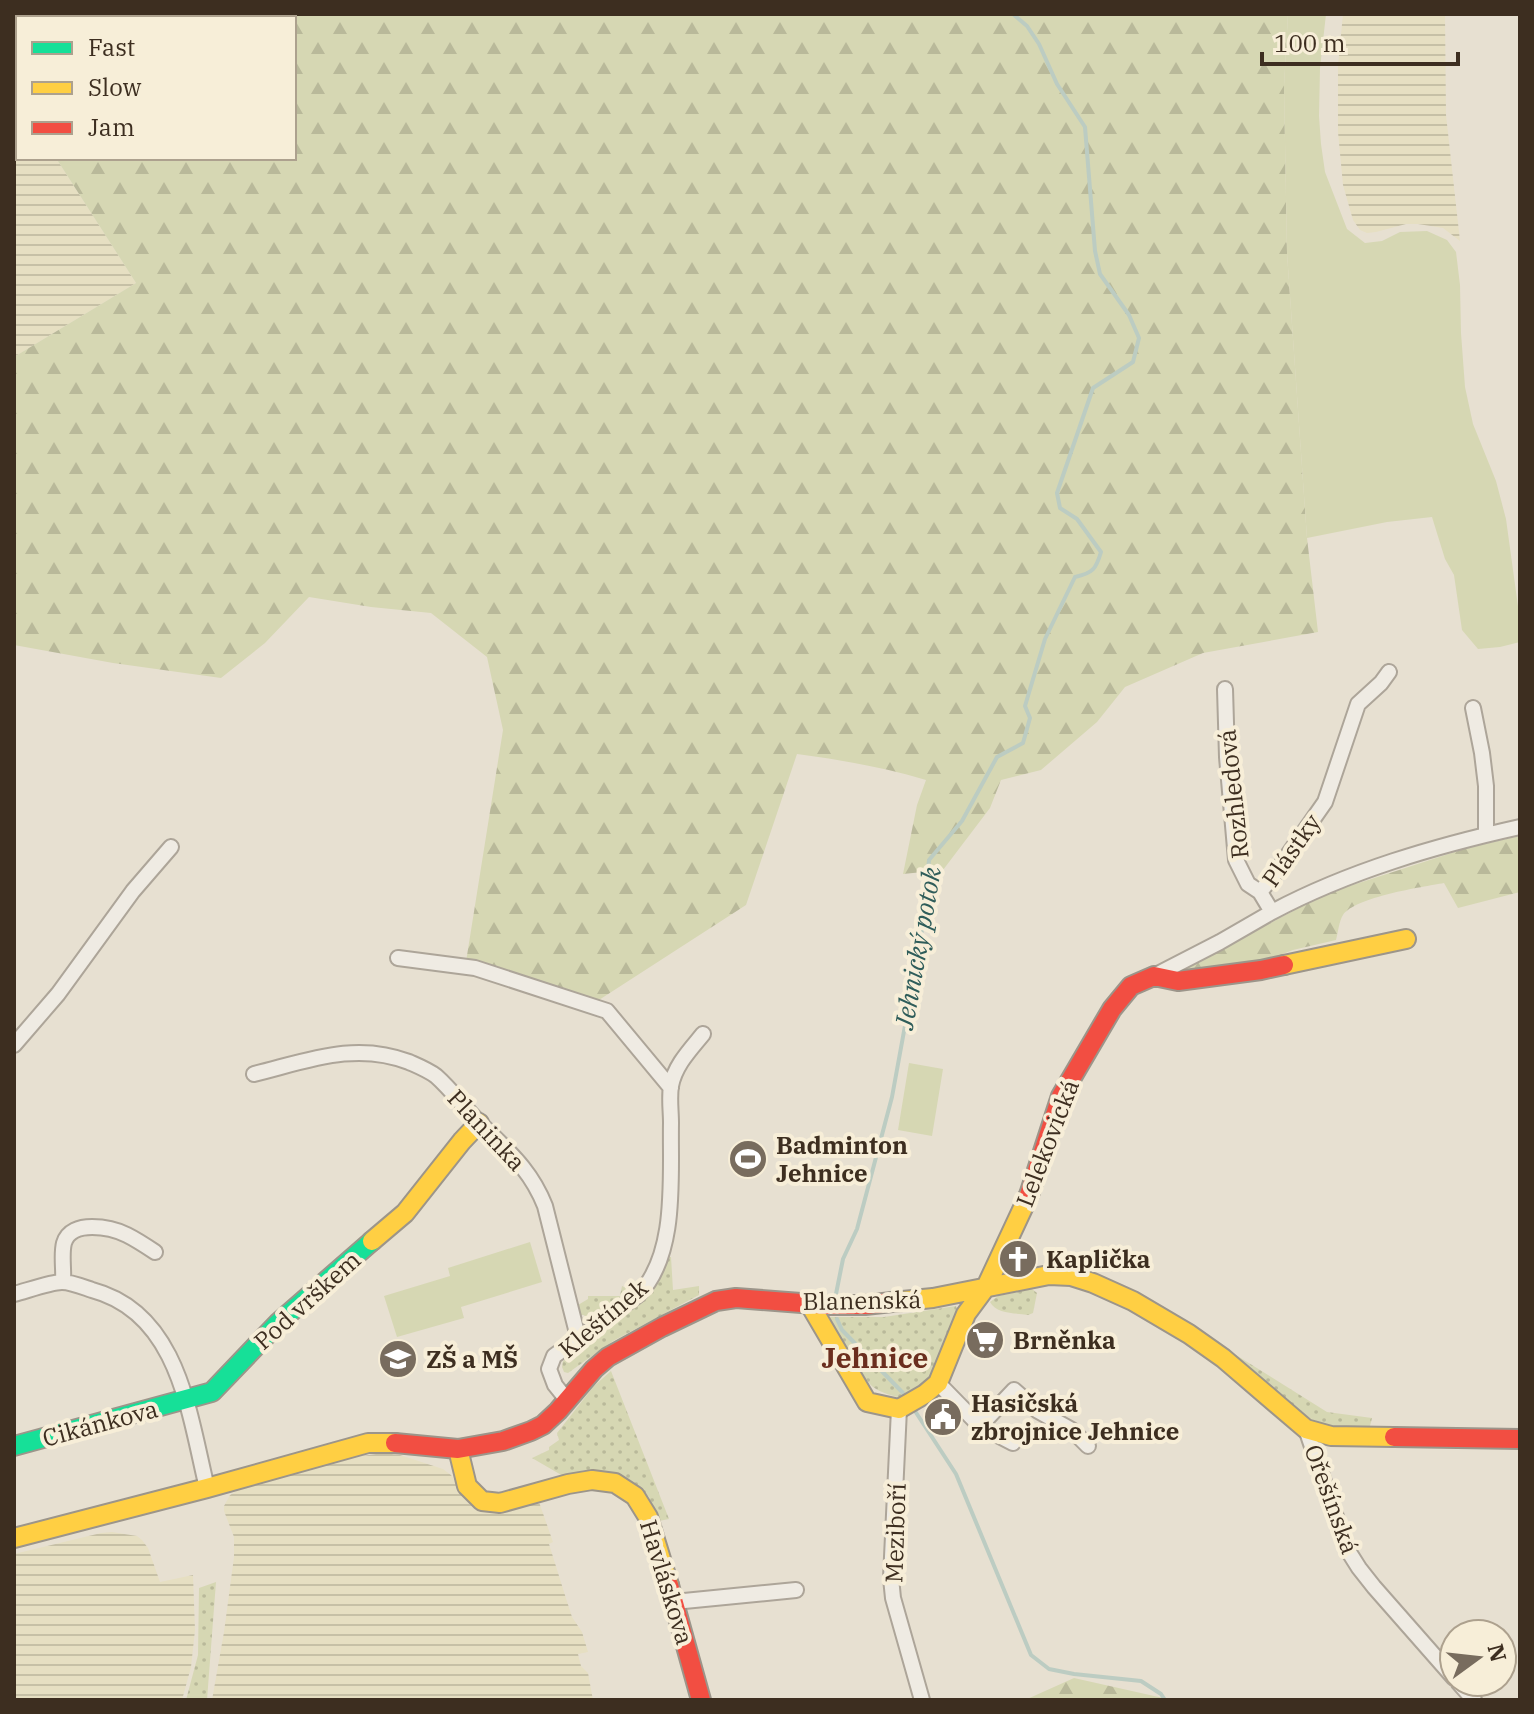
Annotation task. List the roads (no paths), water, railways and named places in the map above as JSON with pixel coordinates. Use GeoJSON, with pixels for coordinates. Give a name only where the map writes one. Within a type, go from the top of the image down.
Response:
{"type":"FeatureCollection","features":[{"type":"Feature","properties":{"kind":"street","name":"Plástky"},"geometry":{"type":"LineString","coordinates":[[1389,672],[1358,704],[1325,802],[1260,892],[1272,912],[1337,882],[1393,862],[1520,827]]}},
{"type":"Feature","properties":{"kind":"street","name":"Rozhledová"},"geometry":{"type":"LineString","coordinates":[[1225,689],[1236,860],[1248,884],[1260,892]]}},
{"type":"Feature","properties":{"kind":"street"},"geometry":{"type":"LineString","coordinates":[[1473,708],[1486,786],[1486,834]]}},
{"type":"Feature","properties":{"kind":"street"},"geometry":{"type":"LineString","coordinates":[[14,1045],[58,994],[133,891],[171,847]]}},
{"type":"Feature","properties":{"kind":"street","name":"Lelekovická"},"geometry":{"type":"LineString","coordinates":[[938,1383],[966,1314],[986,1287],[1031,1191],[1055,1113],[1073,1074],[1112,1009],[1131,986],[1272,912]]}},
{"type":"Feature","properties":{"kind":"street"},"geometry":{"type":"LineString","coordinates":[[1154,976],[1178,981],[1261,970],[1406,939]]}},
{"type":"Feature","properties":{"kind":"street"},"geometry":{"type":"LineString","coordinates":[[398,958],[475,968],[607,1011],[671,1088]]}},
{"type":"Feature","properties":{"kind":"street","name":"Kleštínek"},"geometry":{"type":"LineString","coordinates":[[567,1400],[555,1385],[549,1369],[554,1356],[638,1295],[655,1273],[667,1234],[671,1088],[681,1061],[703,1034]]}},
{"type":"Feature","properties":{"kind":"street","name":"Planinka"},"geometry":{"type":"LineString","coordinates":[[254,1074],[287,1073],[347,1053],[376,1052],[399,1058],[434,1075],[520,1162],[538,1187],[578,1337]]}},
{"type":"Feature","properties":{"kind":"street","name":"Pod vrškem"},"geometry":{"type":"LineString","coordinates":[[186,1400],[212,1392],[278,1323],[405,1213],[479,1123]]}},
{"type":"Feature","properties":{"kind":"street"},"geometry":{"type":"LineString","coordinates":[[63,1282],[64,1241],[71,1232],[84,1227],[125,1234],[155,1252]]}},
{"type":"Feature","properties":{"kind":"street","name":"Blanenská"},"geometry":{"type":"LineString","coordinates":[[14,1538],[368,1443],[458,1449],[503,1441],[543,1425],[608,1357],[716,1301],[736,1298],[865,1305],[933,1298],[1049,1275],[1071,1276],[1093,1283],[1133,1301],[1189,1334],[1223,1358],[1306,1429],[1331,1436],[1520,1439]]}},
{"type":"Feature","properties":{"kind":"street"},"geometry":{"type":"LineString","coordinates":[[14,1294],[63,1282],[122,1302],[153,1327],[186,1400],[207,1488]]}},
{"type":"Feature","properties":{"kind":"street"},"geometry":{"type":"LineString","coordinates":[[809,1303],[867,1402],[899,1409],[938,1383],[980,1426],[1013,1443]]}},
{"type":"Feature","properties":{"kind":"street"},"geometry":{"type":"LineString","coordinates":[[980,1426],[1014,1390],[1038,1411],[1072,1430],[1088,1446]]}},
{"type":"Feature","properties":{"kind":"street","name":"Cikánkova"},"geometry":{"type":"LineString","coordinates":[[14,1446],[186,1400]]}},
{"type":"Feature","properties":{"kind":"street","name":"Meziboří"},"geometry":{"type":"LineString","coordinates":[[899,1409],[891,1578],[893,1598],[922,1700]]}},
{"type":"Feature","properties":{"kind":"street","name":"Ořešínská"},"geometry":{"type":"LineString","coordinates":[[1306,1429],[1347,1549],[1374,1587],[1438,1660]]}},
{"type":"Feature","properties":{"kind":"street","name":"Havláskova"},"geometry":{"type":"LineString","coordinates":[[458,1449],[469,1490],[486,1504],[502,1504],[579,1480],[611,1483],[627,1489],[637,1498],[647,1512],[701,1700]]}},
{"type":"Feature","properties":{"kind":"street"},"geometry":{"type":"LineString","coordinates":[[674,1602],[796,1590]]}},
{"type":"Feature","properties":{"kind":"waterway","name":"Jehnický potok"},"geometry":{"type":"LineString","coordinates":[[836,1294],[843,1259],[857,1229],[892,1097],[921,938],[929,860],[962,821],[997,757],[1023,743],[1030,718],[1025,706],[1045,639],[1075,577],[1090,572],[1097,563],[1101,552],[1077,519],[1060,508],[1057,493],[1093,388],[1133,362],[1139,338],[1129,315],[1100,274],[1095,251],[1085,127],[1057,84],[1039,44],[1027,26],[1013,14]]}},
{"type":"Feature","properties":{"kind":"waterway","name":"Jehnický potok"},"geometry":{"type":"LineString","coordinates":[[837,1319],[842,1330],[903,1393]]}},
{"type":"Feature","properties":{"kind":"waterway","name":"Jehnický potok"},"geometry":{"type":"LineString","coordinates":[[915,1411],[956,1474],[1031,1655],[1049,1669],[1141,1681],[1165,1700]]}},
{"type":"Feature","properties":{"kind":"place","name":"Badminton Jehnice"},"geometry":{"type":"Point","coordinates":[748,1159]}},
{"type":"Feature","properties":{"kind":"place","name":"Kaplička"},"geometry":{"type":"Point","coordinates":[1018,1259]}},
{"type":"Feature","properties":{"kind":"place","name":"Brněnka"},"geometry":{"type":"Point","coordinates":[985,1340]}},
{"type":"Feature","properties":{"kind":"place","name":"ZŠ a MŠ"},"geometry":{"type":"Point","coordinates":[398,1359]}},
{"type":"Feature","properties":{"kind":"place","name":"Hasičská zbrojnice Jehnice"},"geometry":{"type":"Point","coordinates":[943,1417]}},
{"type":"Feature","properties":{"kind":"district","name":"Jehnice"},"geometry":{"type":"Point","coordinates":[875,1357]}}]}
